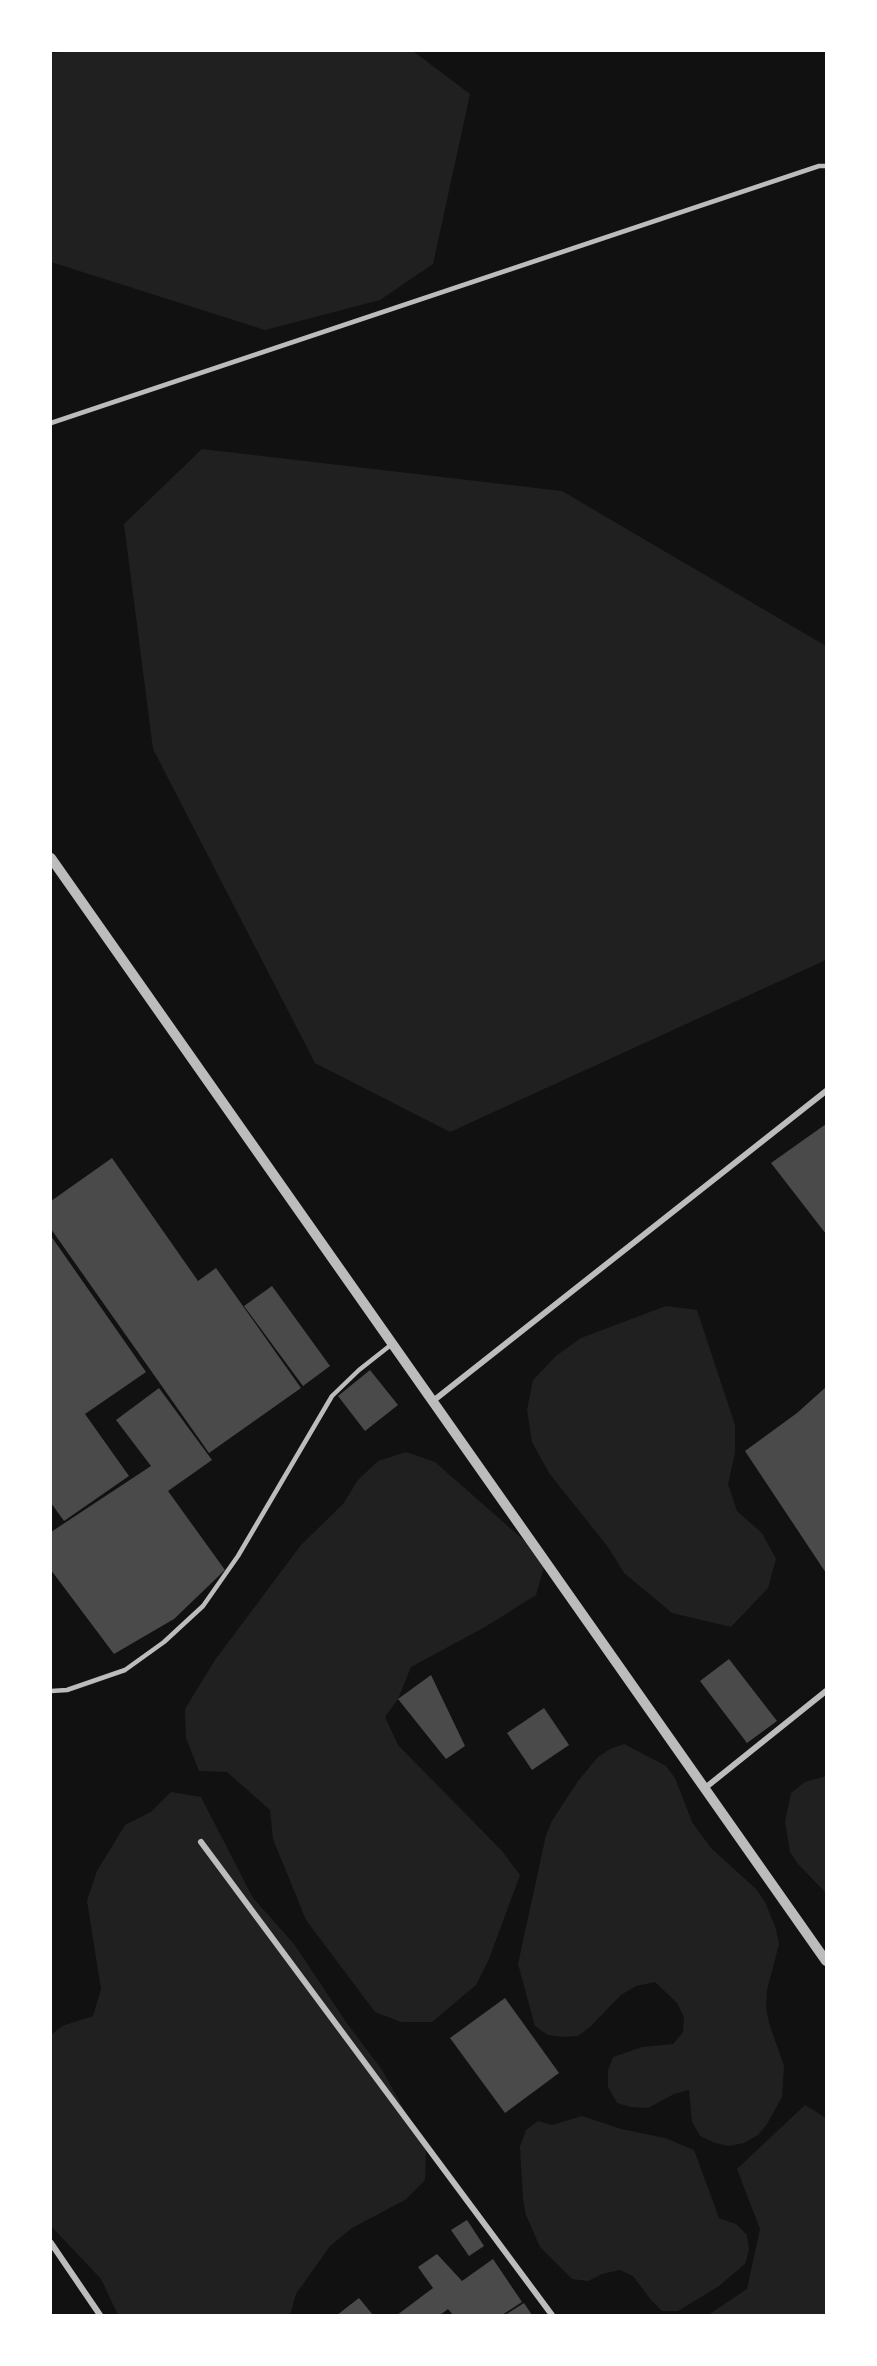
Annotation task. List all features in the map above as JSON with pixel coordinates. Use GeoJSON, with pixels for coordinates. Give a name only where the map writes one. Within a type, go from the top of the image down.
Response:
{"type":"FeatureCollection","features":[{"type":"Feature","properties":{"kind":"street"},"geometry":{"type":"LineString","coordinates":[[51,858],[826,1961]]}},
{"type":"Feature","properties":{"kind":"street"},"geometry":{"type":"LineString","coordinates":[[433,1401],[826,1091]]}},
{"type":"Feature","properties":{"kind":"street"},"geometry":{"type":"LineString","coordinates":[[705,1788],[826,1691]]}},
{"type":"Feature","properties":{"kind":"street"},"geometry":{"type":"LineString","coordinates":[[201,1842],[552,2315]]}},
{"type":"Feature","properties":{"kind":"street"},"geometry":{"type":"LineString","coordinates":[[51,2243],[100,2315]]}},
{"type":"Feature","properties":{"kind":"lane"},"geometry":{"type":"LineString","coordinates":[[51,423],[819,166],[826,166]]}},
{"type":"Feature","properties":{"kind":"lane"},"geometry":{"type":"LineString","coordinates":[[51,1691],[67,1690],[125,1670],[164,1642],[203,1606],[238,1556],[332,1396],[392,1344]]}},
{"type":"Feature","properties":{"kind":"shaded area"},"geometry":{"type":"Polygon","coordinates":[[[70,51],[413,51],[470,94],[433,264],[380,300],[265,330],[51,262],[51,53],[70,51]]]}},
{"type":"Feature","properties":{"kind":"shaded area"},"geometry":{"type":"Polygon","coordinates":[[[202,449],[562,491],[826,646],[826,960],[450,1132],[315,1063],[153,749],[124,524],[202,449]]]}},
{"type":"Feature","properties":{"kind":"shaded area"},"geometry":{"type":"Polygon","coordinates":[[[666,1306],[697,1310],[735,1425],[735,1453],[728,1484],[737,1511],[762,1533],[776,1559],[768,1588],[731,1627],[672,1613],[624,1573],[608,1547],[549,1473],[532,1442],[527,1410],[533,1380],[556,1356],[581,1338],[666,1306]]]}},
{"type":"Feature","properties":{"kind":"shaded area"},"geometry":{"type":"Polygon","coordinates":[[[406,1452],[435,1462],[527,1543],[544,1567],[536,1595],[485,1627],[411,1667],[398,1699],[385,1717],[398,1745],[502,1851],[520,1875],[489,1959],[476,1985],[432,2022],[401,2022],[375,2012],[306,1920],[273,1839],[270,1810],[227,1772],[199,1771],[186,1738],[185,1709],[215,1660],[301,1545],[343,1504],[358,1480],[378,1461],[406,1452]]]}},
{"type":"Feature","properties":{"kind":"shaded area"},"geometry":{"type":"Polygon","coordinates":[[[624,1744],[666,1766],[675,1778],[692,1822],[711,1848],[756,1889],[765,1902],[776,1929],[779,1944],[767,1990],[766,2008],[784,2066],[782,2097],[758,2135],[744,2143],[729,2146],[700,2136],[692,2122],[689,2090],[674,2094],[648,2108],[617,2103],[608,2087],[608,2071],[613,2057],[642,2047],[673,2044],[683,2032],[684,2017],[677,2003],[655,1982],[636,1986],[621,1995],[578,2036],[548,2035],[535,2026],[518,1964],[546,1835],[552,1821],[578,1781],[598,1757],[624,1744]]]}},
{"type":"Feature","properties":{"kind":"shaded area"},"geometry":{"type":"Polygon","coordinates":[[[826,1776],[826,1893],[798,1864],[790,1852],[785,1822],[791,1793],[805,1782],[826,1776]]]}},
{"type":"Feature","properties":{"kind":"shaded area"},"geometry":{"type":"Polygon","coordinates":[[[171,1792],[201,1797],[253,1898],[294,1944],[346,2022],[382,2070],[426,2149],[425,2180],[405,2200],[352,2228],[330,2246],[296,2294],[290,2315],[118,2315],[101,2279],[51,2226],[51,2035],[62,2026],[93,2016],[101,1989],[87,1901],[97,1871],[125,1825],[151,1812],[171,1792]]]}},
{"type":"Feature","properties":{"kind":"shaded area"},"geometry":{"type":"Polygon","coordinates":[[[805,2105],[826,2118],[826,2315],[708,2315],[747,2289],[760,2229],[737,2169],[805,2105]]]}},
{"type":"Feature","properties":{"kind":"shaded area"},"geometry":{"type":"Polygon","coordinates":[[[582,2116],[621,2129],[665,2138],[694,2150],[719,2218],[736,2224],[747,2235],[749,2250],[745,2264],[719,2286],[678,2311],[662,2311],[633,2276],[620,2270],[602,2274],[588,2281],[572,2279],[540,2247],[526,2215],[520,2147],[526,2130],[538,2121],[552,2125],[582,2116]]]}},
{"type":"Feature","properties":{"kind":"building"},"geometry":{"type":"Polygon","coordinates":[[[826,1124],[826,1234],[771,1163],[826,1124]]]}},
{"type":"Feature","properties":{"kind":"building"},"geometry":{"type":"Polygon","coordinates":[[[112,1158],[198,1281],[216,1268],[301,1388],[209,1453],[51,1229],[51,1201],[112,1158]]]}},
{"type":"Feature","properties":{"kind":"building"},"geometry":{"type":"Polygon","coordinates":[[[51,1236],[146,1372],[85,1414],[129,1476],[64,1521],[51,1503],[51,1236]]]}},
{"type":"Feature","properties":{"kind":"building"},"geometry":{"type":"Polygon","coordinates":[[[272,1286],[330,1366],[303,1386],[244,1306],[272,1286]]]}},
{"type":"Feature","properties":{"kind":"building"},"geometry":{"type":"Polygon","coordinates":[[[370,1370],[398,1405],[365,1431],[338,1396],[370,1370]]]}},
{"type":"Feature","properties":{"kind":"building"},"geometry":{"type":"Polygon","coordinates":[[[826,1387],[826,1573],[745,1451],[797,1413],[826,1387]]]}},
{"type":"Feature","properties":{"kind":"building"},"geometry":{"type":"Polygon","coordinates":[[[159,1388],[212,1460],[168,1491],[225,1570],[174,1619],[114,1654],[51,1570],[51,1532],[151,1466],[116,1420],[159,1388]]]}},
{"type":"Feature","properties":{"kind":"building"},"geometry":{"type":"Polygon","coordinates":[[[729,1659],[777,1721],[747,1743],[700,1681],[729,1659]]]}},
{"type":"Feature","properties":{"kind":"building"},"geometry":{"type":"Polygon","coordinates":[[[431,1675],[465,1746],[446,1759],[398,1699],[431,1675]]]}},
{"type":"Feature","properties":{"kind":"building"},"geometry":{"type":"Polygon","coordinates":[[[544,1708],[569,1745],[532,1770],[507,1733],[544,1708]]]}},
{"type":"Feature","properties":{"kind":"building"},"geometry":{"type":"Polygon","coordinates":[[[505,1998],[559,2073],[505,2113],[450,2038],[505,1998]]]}},
{"type":"Feature","properties":{"kind":"building"},"geometry":{"type":"Polygon","coordinates":[[[467,2220],[484,2246],[469,2256],[451,2230],[467,2220]]]}},
{"type":"Feature","properties":{"kind":"building"},"geometry":{"type":"Polygon","coordinates":[[[437,2254],[462,2281],[493,2259],[522,2302],[502,2315],[453,2315],[448,2309],[440,2315],[397,2315],[433,2288],[418,2267],[437,2254]]]}},
{"type":"Feature","properties":{"kind":"building"},"geometry":{"type":"Polygon","coordinates":[[[359,2298],[373,2315],[337,2315],[359,2298]]]}},
{"type":"Feature","properties":{"kind":"building"},"geometry":{"type":"Polygon","coordinates":[[[524,2303],[532,2315],[505,2315],[524,2303]]]}}]}
